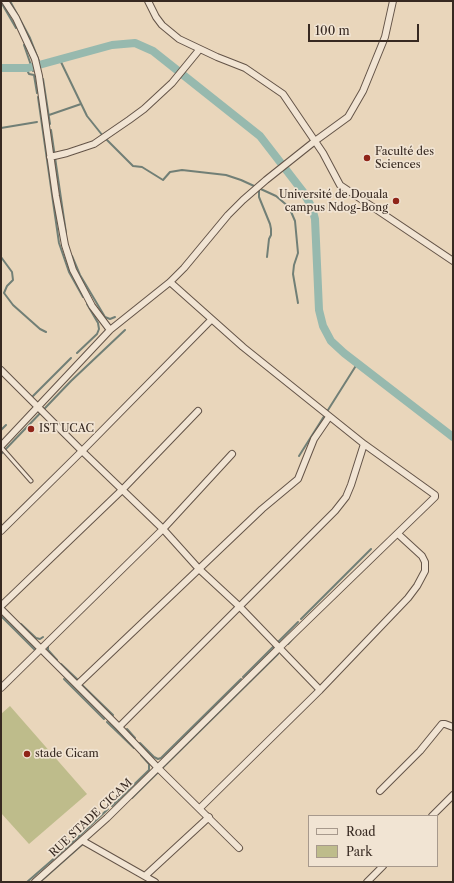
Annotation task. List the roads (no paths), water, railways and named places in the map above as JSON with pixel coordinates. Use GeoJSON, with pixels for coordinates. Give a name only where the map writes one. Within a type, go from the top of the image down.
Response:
{"type":"FeatureCollection","features":[{"type":"Feature","properties":{"kind":"street"},"geometry":{"type":"LineString","coordinates":[[5,1],[16,18],[35,59],[39,76],[50,157],[65,245],[73,270],[92,306],[110,330]]}},
{"type":"Feature","properties":{"kind":"street"},"geometry":{"type":"LineString","coordinates":[[148,1],[162,25],[179,39],[199,50],[245,68],[283,94],[323,153],[340,185],[453,261]]}},
{"type":"Feature","properties":{"kind":"street"},"geometry":{"type":"LineString","coordinates":[[1,446],[110,330],[170,282],[184,268],[228,215],[243,200],[315,141],[348,118],[363,91],[384,37],[393,1]]}},
{"type":"Feature","properties":{"kind":"street"},"geometry":{"type":"LineString","coordinates":[[50,157],[94,144],[129,120],[162,93],[199,50]]}},
{"type":"Feature","properties":{"kind":"street"},"geometry":{"type":"LineString","coordinates":[[120,727],[335,511],[346,497],[364,444],[211,320],[170,282]]}},
{"type":"Feature","properties":{"kind":"street"},"geometry":{"type":"LineString","coordinates":[[1,530],[82,451],[211,320]]}},
{"type":"Feature","properties":{"kind":"street"},"geometry":{"type":"LineString","coordinates":[[1,370],[82,451],[163,528],[199,569],[240,607],[320,690]]}},
{"type":"Feature","properties":{"kind":"street"},"geometry":{"type":"LineString","coordinates":[[1,606],[122,490],[198,411]]}},
{"type":"Feature","properties":{"kind":"street"},"geometry":{"type":"LineString","coordinates":[[77,684],[262,509],[298,479],[314,439],[329,417]]}},
{"type":"Feature","properties":{"kind":"street","name":"RUE STADE CICAM"},"geometry":{"type":"LineString","coordinates":[[36,882],[107,818],[279,648],[435,498],[435,496],[364,444]]}},
{"type":"Feature","properties":{"kind":"street"},"geometry":{"type":"LineString","coordinates":[[2,685],[163,528],[232,454]]}},
{"type":"Feature","properties":{"kind":"street"},"geometry":{"type":"LineString","coordinates":[[200,808],[320,690],[408,598],[417,586],[425,571],[425,562],[422,556],[398,534]]}},
{"type":"Feature","properties":{"kind":"street"},"geometry":{"type":"LineString","coordinates":[[1,609],[239,848]]}},
{"type":"Feature","properties":{"kind":"street"},"geometry":{"type":"LineString","coordinates":[[380,791],[420,751],[442,724],[453,727]]}},
{"type":"Feature","properties":{"kind":"street"},"geometry":{"type":"LineString","coordinates":[[433,815],[453,795]]}},
{"type":"Feature","properties":{"kind":"street"},"geometry":{"type":"LineString","coordinates":[[145,876],[209,817]]}},
{"type":"Feature","properties":{"kind":"street"},"geometry":{"type":"LineString","coordinates":[[83,841],[155,882]]}},
{"type":"Feature","properties":{"kind":"street"},"geometry":{"type":"LineString","coordinates":[[367,882],[382,867]]}},
{"type":"Feature","properties":{"kind":"lane"},"geometry":{"type":"LineString","coordinates":[[1,446],[31,481]]}},
{"type":"Feature","properties":{"kind":"waterway"},"geometry":{"type":"LineString","coordinates":[[10,1],[30,38],[41,66]]}},
{"type":"Feature","properties":{"kind":"waterway"},"geometry":{"type":"LineString","coordinates":[[1,2],[16,28]]}},
{"type":"Feature","properties":{"kind":"waterway"},"geometry":{"type":"LineString","coordinates":[[1,68],[28,68],[112,45],[135,43],[153,51],[260,136],[304,193],[312,208],[315,219],[319,310],[323,326],[331,341],[344,353],[453,437]]}},
{"type":"Feature","properties":{"kind":"waterway"},"geometry":{"type":"LineString","coordinates":[[24,45],[33,71]]}},
{"type":"Feature","properties":{"kind":"waterway"},"geometry":{"type":"LineString","coordinates":[[60,60],[87,116],[103,136],[133,166],[142,167],[163,180],[170,172],[182,170],[226,175],[276,196],[289,207],[295,221],[298,253],[293,274],[298,303]]}},
{"type":"Feature","properties":{"kind":"waterway"},"geometry":{"type":"LineString","coordinates":[[28,72],[29,74],[34,75],[37,93]]}},
{"type":"Feature","properties":{"kind":"waterway"},"geometry":{"type":"LineString","coordinates":[[43,79],[50,124]]}},
{"type":"Feature","properties":{"kind":"waterway"},"geometry":{"type":"LineString","coordinates":[[38,97],[59,243],[69,272],[83,297]]}},
{"type":"Feature","properties":{"kind":"waterway"},"geometry":{"type":"LineString","coordinates":[[49,115],[81,104]]}},
{"type":"Feature","properties":{"kind":"waterway"},"geometry":{"type":"LineString","coordinates":[[1,128],[37,122]]}},
{"type":"Feature","properties":{"kind":"waterway"},"geometry":{"type":"LineString","coordinates":[[51,130],[66,233]]}},
{"type":"Feature","properties":{"kind":"waterway"},"geometry":{"type":"LineString","coordinates":[[259,189],[259,197],[271,229],[267,257]]}},
{"type":"Feature","properties":{"kind":"waterway"},"geometry":{"type":"LineString","coordinates":[[72,256],[80,275],[105,317],[110,319],[115,317]]}},
{"type":"Feature","properties":{"kind":"waterway"},"geometry":{"type":"LineString","coordinates":[[1,257],[12,272],[13,280],[7,286],[4,293],[13,305],[40,329],[46,332]]}},
{"type":"Feature","properties":{"kind":"waterway"},"geometry":{"type":"LineString","coordinates":[[77,353],[97,334],[99,329],[98,323],[87,304]]}},
{"type":"Feature","properties":{"kind":"waterway"},"geometry":{"type":"LineString","coordinates":[[1,454],[71,381],[125,330]]}},
{"type":"Feature","properties":{"kind":"waterway"},"geometry":{"type":"LineString","coordinates":[[31,398],[71,358]]}},
{"type":"Feature","properties":{"kind":"waterway"},"geometry":{"type":"LineString","coordinates":[[299,456],[357,364]]}},
{"type":"Feature","properties":{"kind":"waterway"},"geometry":{"type":"LineString","coordinates":[[1,430],[6,425]]}},
{"type":"Feature","properties":{"kind":"waterway"},"geometry":{"type":"LineString","coordinates":[[301,619],[371,549]]}},
{"type":"Feature","properties":{"kind":"waterway"},"geometry":{"type":"LineString","coordinates":[[1,616],[35,650]]}},
{"type":"Feature","properties":{"kind":"waterway"},"geometry":{"type":"LineString","coordinates":[[243,677],[298,622]]}},
{"type":"Feature","properties":{"kind":"waterway"},"geometry":{"type":"LineString","coordinates":[[21,624],[36,638],[40,639],[43,637]]}},
{"type":"Feature","properties":{"kind":"waterway"},"geometry":{"type":"LineString","coordinates":[[288,644],[295,636]]}},
{"type":"Feature","properties":{"kind":"waterway"},"geometry":{"type":"LineString","coordinates":[[48,645],[48,650],[57,660]]}},
{"type":"Feature","properties":{"kind":"waterway"},"geometry":{"type":"LineString","coordinates":[[132,798],[278,654]]}},
{"type":"Feature","properties":{"kind":"waterway"},"geometry":{"type":"LineString","coordinates":[[61,664],[78,680]]}},
{"type":"Feature","properties":{"kind":"waterway"},"geometry":{"type":"LineString","coordinates":[[64,679],[104,719]]}},
{"type":"Feature","properties":{"kind":"waterway"},"geometry":{"type":"LineString","coordinates":[[140,743],[154,757],[158,759],[161,758],[241,679]]}},
{"type":"Feature","properties":{"kind":"waterway"},"geometry":{"type":"LineString","coordinates":[[81,684],[113,715]]}},
{"type":"Feature","properties":{"kind":"waterway"},"geometry":{"type":"LineString","coordinates":[[107,722],[134,748]]}},
{"type":"Feature","properties":{"kind":"waterway"},"geometry":{"type":"LineString","coordinates":[[127,729],[135,738]]}},
{"type":"Feature","properties":{"kind":"waterway"},"geometry":{"type":"LineString","coordinates":[[112,806],[149,770],[149,764],[141,755]]}},
{"type":"Feature","properties":{"kind":"waterway"},"geometry":{"type":"LineString","coordinates":[[27,882],[108,809]]}},
{"type":"Feature","properties":{"kind":"waterway"},"geometry":{"type":"LineString","coordinates":[[40,882],[84,843]]}},
{"type":"Feature","properties":{"kind":"place","name":"Faculté des Sciences"},"geometry":{"type":"Point","coordinates":[367,158]}},
{"type":"Feature","properties":{"kind":"place","name":"Université de Douala campus Ndog-Bong"},"geometry":{"type":"Point","coordinates":[396,201]}},
{"type":"Feature","properties":{"kind":"place","name":"IST UCAC"},"geometry":{"type":"Point","coordinates":[31,429]}},
{"type":"Feature","properties":{"kind":"place","name":"stade Cicam"},"geometry":{"type":"Point","coordinates":[27,754]}}]}
